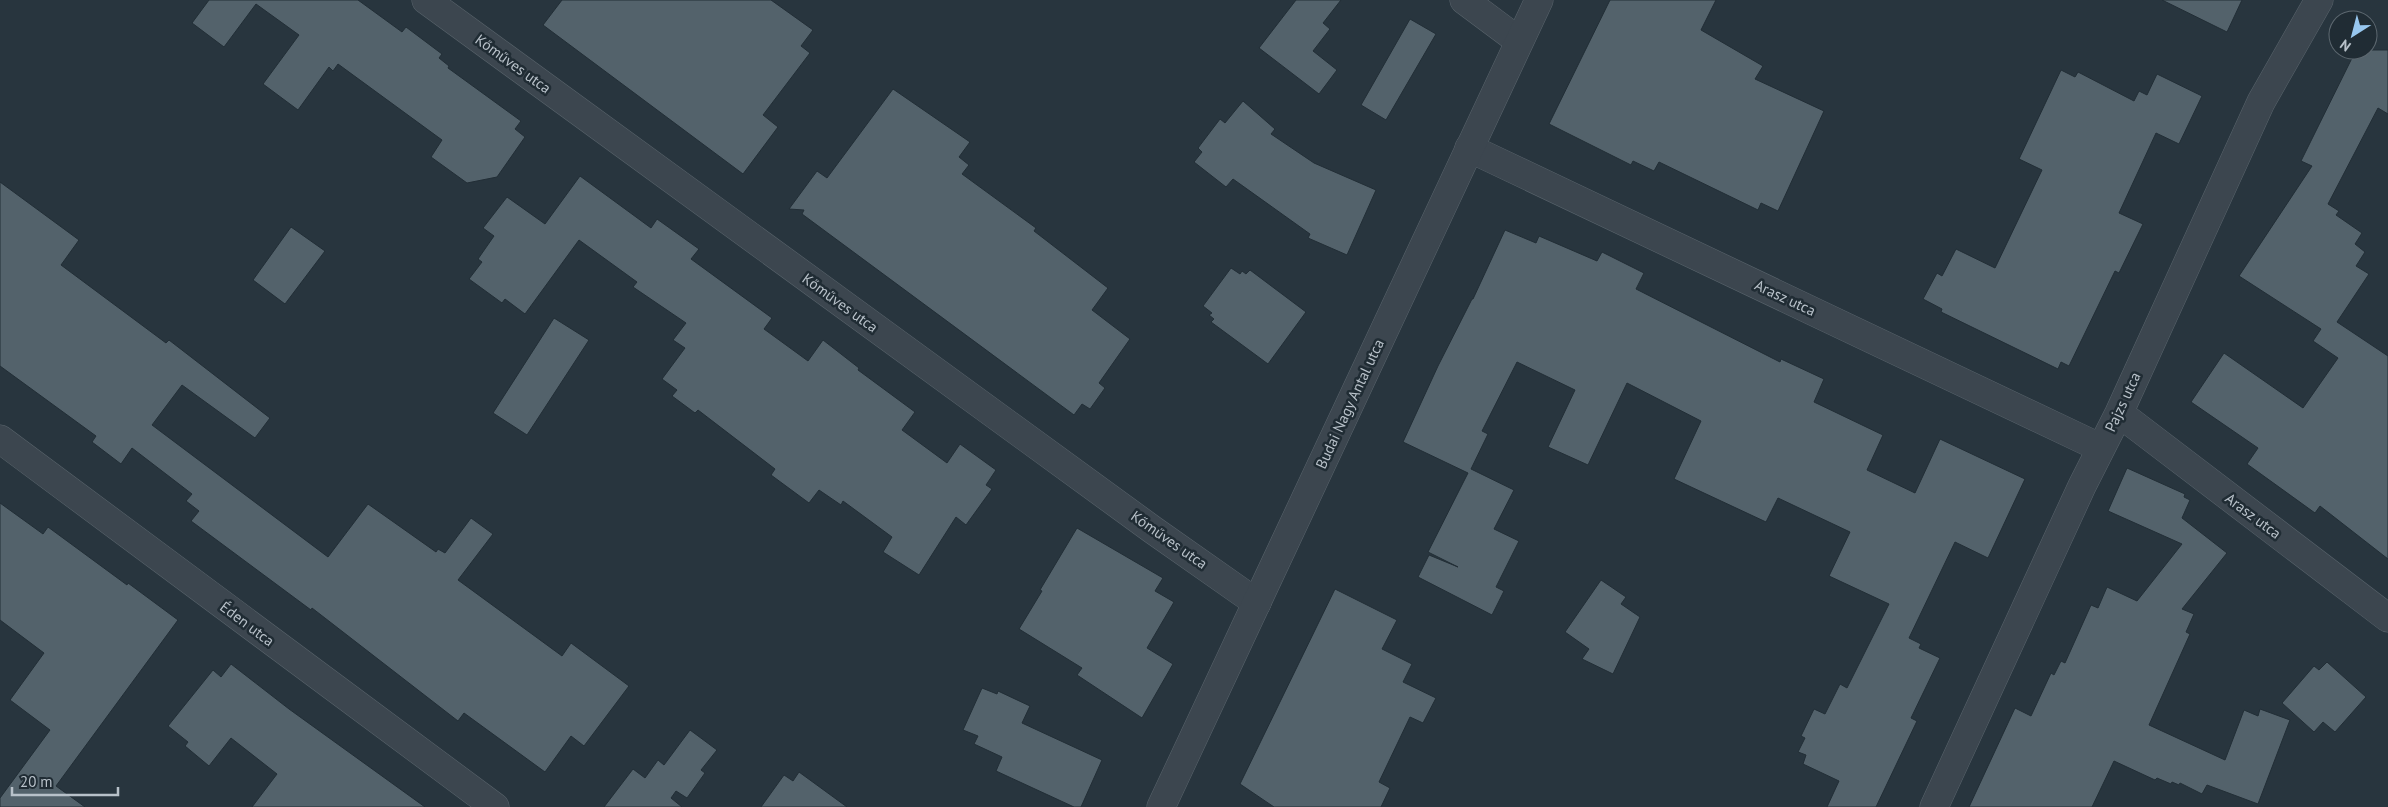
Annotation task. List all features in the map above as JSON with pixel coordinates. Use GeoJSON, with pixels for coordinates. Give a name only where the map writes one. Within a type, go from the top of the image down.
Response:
{"type":"FeatureCollection","features":[{"type":"Feature","properties":{"kind":"street","name":"Kőműves utca"},"geometry":{"type":"LineString","coordinates":[[426,0],[1153,530],[1257,603]]}},
{"type":"Feature","properties":{"kind":"street"},"geometry":{"type":"LineString","coordinates":[[1464,0],[1519,41]]}},
{"type":"Feature","properties":{"kind":"street","name":"Budai Nagy Antal utca"},"geometry":{"type":"LineString","coordinates":[[1160,807],[1539,0]]}},
{"type":"Feature","properties":{"kind":"street","name":"Pajzs utca"},"geometry":{"type":"LineString","coordinates":[[1934,807],[2119,413],[2261,102],[2319,0]]}},
{"type":"Feature","properties":{"kind":"street","name":"Arasz utca"},"geometry":{"type":"LineString","coordinates":[[1469,148],[2101,448]]}},
{"type":"Feature","properties":{"kind":"street","name":"Arasz utca"},"geometry":{"type":"LineString","coordinates":[[2119,413],[2388,618]]}},
{"type":"Feature","properties":{"kind":"street","name":"Éden utca"},"geometry":{"type":"LineString","coordinates":[[0,439],[495,807]]}},
{"type":"Feature","properties":{"kind":"building"},"geometry":{"type":"Polygon","coordinates":[[[209,0],[358,0],[402,32],[406,27],[442,54],[439,58],[449,66],[448,68],[521,121],[515,129],[525,137],[497,177],[467,183],[431,157],[442,140],[338,64],[333,71],[329,67],[298,110],[263,84],[299,35],[256,4],[224,47],[192,23],[209,0]]]}},
{"type":"Feature","properties":{"kind":"building"},"geometry":{"type":"Polygon","coordinates":[[[562,0],[771,0],[813,30],[801,46],[810,53],[763,115],[778,127],[743,174],[543,25],[562,0]]]}},
{"type":"Feature","properties":{"kind":"building"},"geometry":{"type":"Polygon","coordinates":[[[1296,0],[1341,0],[1323,23],[1330,29],[1313,51],[1337,70],[1319,94],[1259,48],[1296,0]]]}},
{"type":"Feature","properties":{"kind":"building"},"geometry":{"type":"Polygon","coordinates":[[[1610,0],[1716,0],[1701,30],[1763,66],[1755,79],[1824,111],[1778,211],[1761,203],[1758,210],[1659,162],[1654,171],[1633,161],[1631,165],[1549,124],[1610,0]]]}},
{"type":"Feature","properties":{"kind":"building"},"geometry":{"type":"Polygon","coordinates":[[[2162,0],[2242,0],[2227,32],[2162,0]]]}},
{"type":"Feature","properties":{"kind":"building"},"geometry":{"type":"Polygon","coordinates":[[[1410,19],[1436,34],[1386,120],[1361,105],[1410,19]]]}},
{"type":"Feature","properties":{"kind":"building"},"geometry":{"type":"Polygon","coordinates":[[[2378,50],[2388,50],[2388,114],[2378,108],[2328,204],[2339,211],[2336,215],[2362,233],[2355,244],[2365,252],[2356,266],[2369,274],[2337,322],[2388,356],[2388,559],[2320,506],[2315,513],[2247,464],[2258,448],[2191,402],[2224,353],[2303,408],[2338,358],[2313,341],[2321,329],[2239,276],[2312,166],[2301,161],[2351,60],[2378,60],[2378,50]]]}},
{"type":"Feature","properties":{"kind":"building"},"geometry":{"type":"Polygon","coordinates":[[[2061,70],[2075,77],[2078,72],[2134,101],[2139,91],[2147,95],[2157,74],[2202,96],[2179,144],[2156,133],[2119,213],[2143,224],[2119,273],[2115,271],[2069,366],[2061,362],[2058,369],[1941,312],[1942,309],[1923,299],[1937,273],[1942,276],[1956,249],[1995,268],[2042,170],[2019,159],[2061,70]]]}},
{"type":"Feature","properties":{"kind":"building"},"geometry":{"type":"Polygon","coordinates":[[[893,89],[970,142],[959,157],[969,165],[962,174],[1036,228],[1034,231],[1108,288],[1092,310],[1130,339],[1099,383],[1105,388],[1090,409],[1082,404],[1074,415],[802,214],[804,210],[789,209],[817,171],[827,178],[893,89]]]}},
{"type":"Feature","properties":{"kind":"building"},"geometry":{"type":"Polygon","coordinates":[[[1243,101],[1275,129],[1271,134],[1314,163],[1376,190],[1347,255],[1308,238],[1310,234],[1233,179],[1226,187],[1194,162],[1202,152],[1198,148],[1220,119],[1225,123],[1243,101]]]}},
{"type":"Feature","properties":{"kind":"building"},"geometry":{"type":"Polygon","coordinates":[[[580,176],[651,228],[657,219],[699,249],[691,259],[772,318],[764,329],[808,361],[823,340],[859,368],[858,370],[915,412],[902,430],[947,463],[960,444],[996,470],[986,485],[992,489],[966,525],[956,517],[919,575],[883,552],[892,537],[843,501],[841,505],[819,490],[809,503],[771,475],[775,469],[698,410],[695,413],[672,396],[677,390],[662,379],[685,348],[673,340],[686,323],[633,287],[637,282],[579,240],[525,314],[505,299],[502,303],[469,279],[482,262],[478,259],[494,236],[483,228],[507,197],[545,224],[580,176]]]}},
{"type":"Feature","properties":{"kind":"building"},"geometry":{"type":"Polygon","coordinates":[[[0,182],[79,240],[61,265],[166,343],[169,340],[270,418],[255,438],[182,385],[152,425],[328,557],[368,504],[436,552],[438,549],[445,553],[471,518],[493,534],[458,580],[562,656],[571,643],[629,686],[584,746],[571,736],[545,772],[464,713],[458,721],[312,608],[311,610],[191,521],[199,511],[186,501],[192,494],[132,448],[121,464],[92,442],[96,436],[0,366],[0,182]]]}},
{"type":"Feature","properties":{"kind":"building"},"geometry":{"type":"Polygon","coordinates":[[[291,227],[325,251],[285,304],[253,280],[291,227]]]}},
{"type":"Feature","properties":{"kind":"building"},"geometry":{"type":"Polygon","coordinates":[[[1505,230],[1536,243],[1539,236],[1597,261],[1602,252],[1644,273],[1636,289],[1780,362],[1781,359],[1824,379],[1814,402],[1883,435],[1867,470],[1915,493],[1940,439],[2025,479],[1988,558],[1955,542],[1909,638],[1921,644],[1919,648],[1940,658],[1911,718],[1917,721],[1876,807],[1827,807],[1839,781],[1803,764],[1806,755],[1798,752],[1805,738],[1801,736],[1814,709],[1825,714],[1840,684],[1847,688],[1889,604],[1829,576],[1850,532],[1778,498],[1766,522],[1674,479],[1701,421],[1627,383],[1588,465],[1548,447],[1575,390],[1517,362],[1482,431],[1488,434],[1471,469],[1514,490],[1494,529],[1519,541],[1496,587],[1504,591],[1492,615],[1418,577],[1429,555],[1458,567],[1428,552],[1468,473],[1403,442],[1505,230]]]}},
{"type":"Feature","properties":{"kind":"building"},"geometry":{"type":"Polygon","coordinates":[[[1231,268],[1240,274],[1242,271],[1246,274],[1250,270],[1306,312],[1268,364],[1211,322],[1214,319],[1209,315],[1212,313],[1203,306],[1231,268]]]}},
{"type":"Feature","properties":{"kind":"building"},"geometry":{"type":"Polygon","coordinates":[[[554,318],[589,340],[527,435],[493,413],[554,318]]]}},
{"type":"Feature","properties":{"kind":"building"},"geometry":{"type":"Polygon","coordinates":[[[2127,468],[2185,494],[2184,497],[2190,500],[2182,518],[2227,553],[2182,609],[2194,614],[2186,632],[2190,634],[2149,725],[2225,760],[2244,710],[2258,716],[2260,709],[2290,720],[2258,804],[2207,785],[2202,794],[2180,783],[2179,785],[2172,782],[2171,784],[2157,778],[2155,780],[2114,761],[2092,807],[1969,807],[2015,708],[2031,716],[2051,673],[2054,675],[2061,661],[2065,663],[2091,605],[2098,608],[2107,587],[2137,601],[2182,544],[2108,511],[2127,468]]]}},
{"type":"Feature","properties":{"kind":"building"},"geometry":{"type":"Polygon","coordinates":[[[0,503],[43,534],[48,527],[178,620],[56,786],[85,807],[0,807],[0,798],[50,730],[10,700],[44,653],[0,620],[0,503]]]}},
{"type":"Feature","properties":{"kind":"building"},"geometry":{"type":"Polygon","coordinates":[[[1077,528],[1163,578],[1155,591],[1174,602],[1147,648],[1173,664],[1142,718],[1077,675],[1082,668],[1019,629],[1077,528]]]}},
{"type":"Feature","properties":{"kind":"building"},"geometry":{"type":"Polygon","coordinates":[[[1601,580],[1626,597],[1621,604],[1640,617],[1613,674],[1582,659],[1589,649],[1565,632],[1601,580]]]}},
{"type":"Feature","properties":{"kind":"building"},"geometry":{"type":"Polygon","coordinates":[[[1335,589],[1397,620],[1382,649],[1412,664],[1403,682],[1436,698],[1423,723],[1410,717],[1379,782],[1390,788],[1381,807],[1274,807],[1240,784],[1335,589]]]}},
{"type":"Feature","properties":{"kind":"building"},"geometry":{"type":"Polygon","coordinates":[[[2327,662],[2366,697],[2335,732],[2323,722],[2314,732],[2282,703],[2314,666],[2319,670],[2327,662]]]}},
{"type":"Feature","properties":{"kind":"building"},"geometry":{"type":"Polygon","coordinates":[[[231,664],[289,709],[425,807],[252,807],[277,774],[231,738],[209,766],[185,746],[188,742],[168,726],[213,670],[221,677],[231,664]]]}},
{"type":"Feature","properties":{"kind":"building"},"geometry":{"type":"Polygon","coordinates":[[[982,688],[997,694],[998,691],[1030,706],[1022,723],[1102,760],[1081,807],[1074,807],[996,771],[1002,757],[974,744],[978,736],[963,730],[982,688]]]}},
{"type":"Feature","properties":{"kind":"building"},"geometry":{"type":"Polygon","coordinates":[[[690,730],[717,750],[701,770],[705,773],[687,798],[676,791],[671,798],[682,807],[604,807],[633,769],[645,778],[658,760],[664,765],[690,730]]]}},
{"type":"Feature","properties":{"kind":"building"},"geometry":{"type":"Polygon","coordinates":[[[799,772],[847,807],[761,807],[784,775],[793,781],[799,772]]]}}]}
